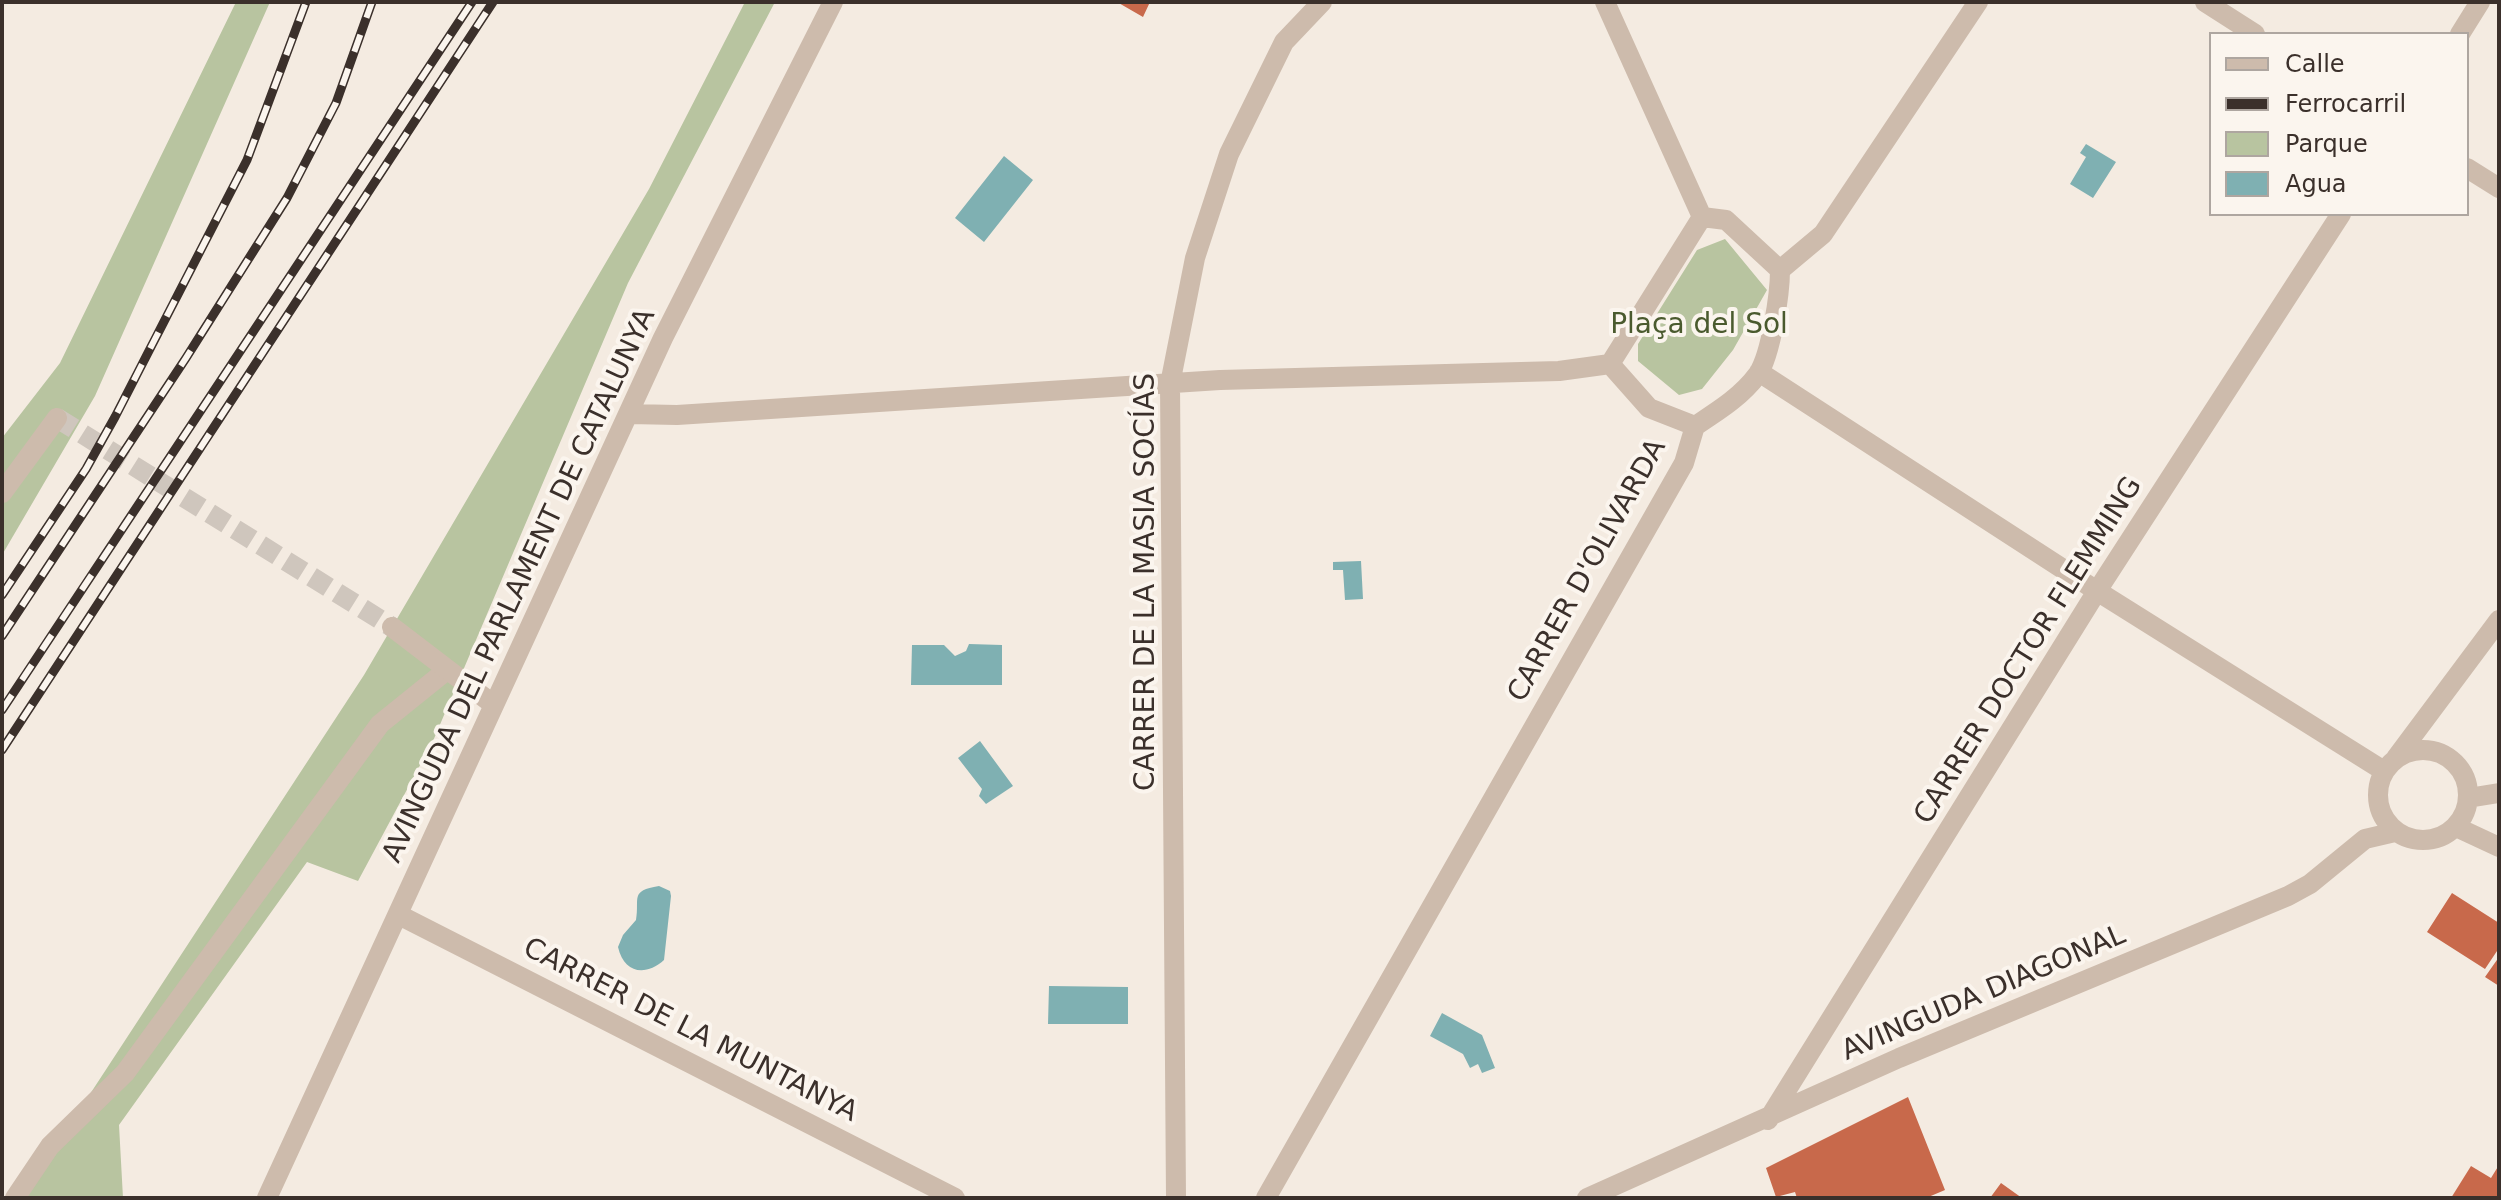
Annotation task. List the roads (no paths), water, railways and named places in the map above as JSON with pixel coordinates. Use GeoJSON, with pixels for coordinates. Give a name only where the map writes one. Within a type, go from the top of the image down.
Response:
{"type":"FeatureCollection","features":[{"type":"Feature","properties":{"kind":"street","name":"AVINGUDA DEL PARLAMENT DE CATALUNYA"},"geometry":{"type":"LineString","coordinates":[[267,1198],[663,338],[833,2]]}},
{"type":"Feature","properties":{"kind":"street","name":"CARRER DE LA MASIA SOCÍAS"},"geometry":{"type":"LineString","coordinates":[[1176,1198],[1170,384],[1195,258],[1229,154],[1284,42],[1322,2]]}},
{"type":"Feature","properties":{"kind":"street"},"geometry":{"type":"LineString","coordinates":[[1605,2],[1702,217]]}},
{"type":"Feature","properties":{"kind":"street"},"geometry":{"type":"LineString","coordinates":[[1702,217],[1726,220],[1780,270],[1823,234],[1978,2]]}},
{"type":"Feature","properties":{"kind":"street"},"geometry":{"type":"LineString","coordinates":[[2205,2],[2252,32]]}},
{"type":"Feature","properties":{"kind":"street"},"geometry":{"type":"LineString","coordinates":[[2461,32],[2480,2]]}},
{"type":"Feature","properties":{"kind":"street"},"geometry":{"type":"LineString","coordinates":[[2469,169],[2499,188]]}},
{"type":"Feature","properties":{"kind":"street","name":"CARRER DOCTOR FLEMMING"},"geometry":{"type":"LineString","coordinates":[[1768,1120],[2097,591],[2340,216]]}},
{"type":"Feature","properties":{"kind":"street"},"geometry":{"type":"LineString","coordinates":[[1610,364],[1702,217]]}},
{"type":"Feature","properties":{"kind":"street","name":"CARRER D'OLIVARDA"},"geometry":{"type":"LineString","coordinates":[[1266,1198],[1684,463],[1695,426],[1734,400],[1759,372],[1780,298],[1780,270]]}},
{"type":"Feature","properties":{"kind":"street"},"geometry":{"type":"LineString","coordinates":[[630,414],[677,415],[1170,384],[1559,371],[1610,364]]}},
{"type":"Feature","properties":{"kind":"street"},"geometry":{"type":"LineString","coordinates":[[1610,364],[1649,408],[1695,426]]}},
{"type":"Feature","properties":{"kind":"street"},"geometry":{"type":"LineString","coordinates":[[1759,372],[2097,591],[2390,764]]}},
{"type":"Feature","properties":{"kind":"street"},"geometry":{"type":"LineString","coordinates":[[2,493],[57,418]]}},
{"type":"Feature","properties":{"kind":"street"},"geometry":{"type":"LineString","coordinates":[[2390,764],[2425,750],[2442,754],[2456,765],[2466,780],[2468,798],[2465,814],[2456,827],[2427,841],[2410,839],[2395,832],[2380,810],[2379,783],[2390,764],[2499,620]]}},
{"type":"Feature","properties":{"kind":"street"},"geometry":{"type":"LineString","coordinates":[[392,627],[494,705]]}},
{"type":"Feature","properties":{"kind":"street"},"geometry":{"type":"LineString","coordinates":[[15,1198],[50,1146],[125,1073],[380,724],[447,670]]}},
{"type":"Feature","properties":{"kind":"street"},"geometry":{"type":"LineString","coordinates":[[2468,798],[2499,793]]}},
{"type":"Feature","properties":{"kind":"street"},"geometry":{"type":"LineString","coordinates":[[2456,827],[2499,847]]}},
{"type":"Feature","properties":{"kind":"street","name":"AVINGUDA DIAGONAL"},"geometry":{"type":"LineString","coordinates":[[1587,1198],[1768,1120],[1899,1058],[2288,896],[2310,884],[2365,839],[2395,832]]}},
{"type":"Feature","properties":{"kind":"street","name":"CARRER DE LA MUNTANYA"},"geometry":{"type":"LineString","coordinates":[[399,915],[955,1198]]}},
{"type":"Feature","properties":{"kind":"water"},"geometry":{"type":"Polygon","coordinates":[[[2086,144],[2116,162],[2093,198],[2070,184],[2086,157],[2080,153],[2086,144]]]}},
{"type":"Feature","properties":{"kind":"water"},"geometry":{"type":"Polygon","coordinates":[[[1004,156],[1033,180],[984,242],[955,218],[1004,156]]]}},
{"type":"Feature","properties":{"kind":"water"},"geometry":{"type":"Polygon","coordinates":[[[1361,561],[1363,599],[1345,600],[1343,570],[1333,570],[1333,562],[1361,561]]]}},
{"type":"Feature","properties":{"kind":"water"},"geometry":{"type":"Polygon","coordinates":[[[969,644],[1002,645],[1002,685],[911,685],[912,645],[944,645],[955,656],[966,651],[969,644]]]}},
{"type":"Feature","properties":{"kind":"water"},"geometry":{"type":"Polygon","coordinates":[[[980,741],[1013,786],[986,804],[979,796],[982,789],[958,758],[980,741]]]}},
{"type":"Feature","properties":{"kind":"water"},"geometry":{"type":"Polygon","coordinates":[[[659,886],[670,891],[671,896],[664,960],[650,969],[636,970],[625,962],[618,947],[623,935],[636,920],[640,893],[659,886]]]}},
{"type":"Feature","properties":{"kind":"water"},"geometry":{"type":"Polygon","coordinates":[[[1049,986],[1128,987],[1128,1024],[1048,1024],[1049,986]]]}},
{"type":"Feature","properties":{"kind":"water"},"geometry":{"type":"Polygon","coordinates":[[[1442,1013],[1482,1035],[1495,1068],[1482,1073],[1478,1064],[1470,1068],[1463,1054],[1430,1036],[1442,1013]]]}},
{"type":"Feature","properties":{"kind":"tunnel"},"geometry":{"type":"LineString","coordinates":[[57,418],[392,627]]}},
{"type":"Feature","properties":{"kind":"railway"},"geometry":{"type":"LineString","coordinates":[[2,595],[86,469],[247,160],[306,2]]}},
{"type":"Feature","properties":{"kind":"railway"},"geometry":{"type":"LineString","coordinates":[[2,636],[186,358],[287,198],[336,103],[372,2]]}},
{"type":"Feature","properties":{"kind":"railway"},"geometry":{"type":"LineString","coordinates":[[2,710],[472,2]]}},
{"type":"Feature","properties":{"kind":"railway"},"geometry":{"type":"LineString","coordinates":[[2,750],[493,2]]}},
{"type":"Feature","properties":{"kind":"park label","name":"Plaça del Sol"},"geometry":{"type":"Point","coordinates":[1699,326]}}]}
